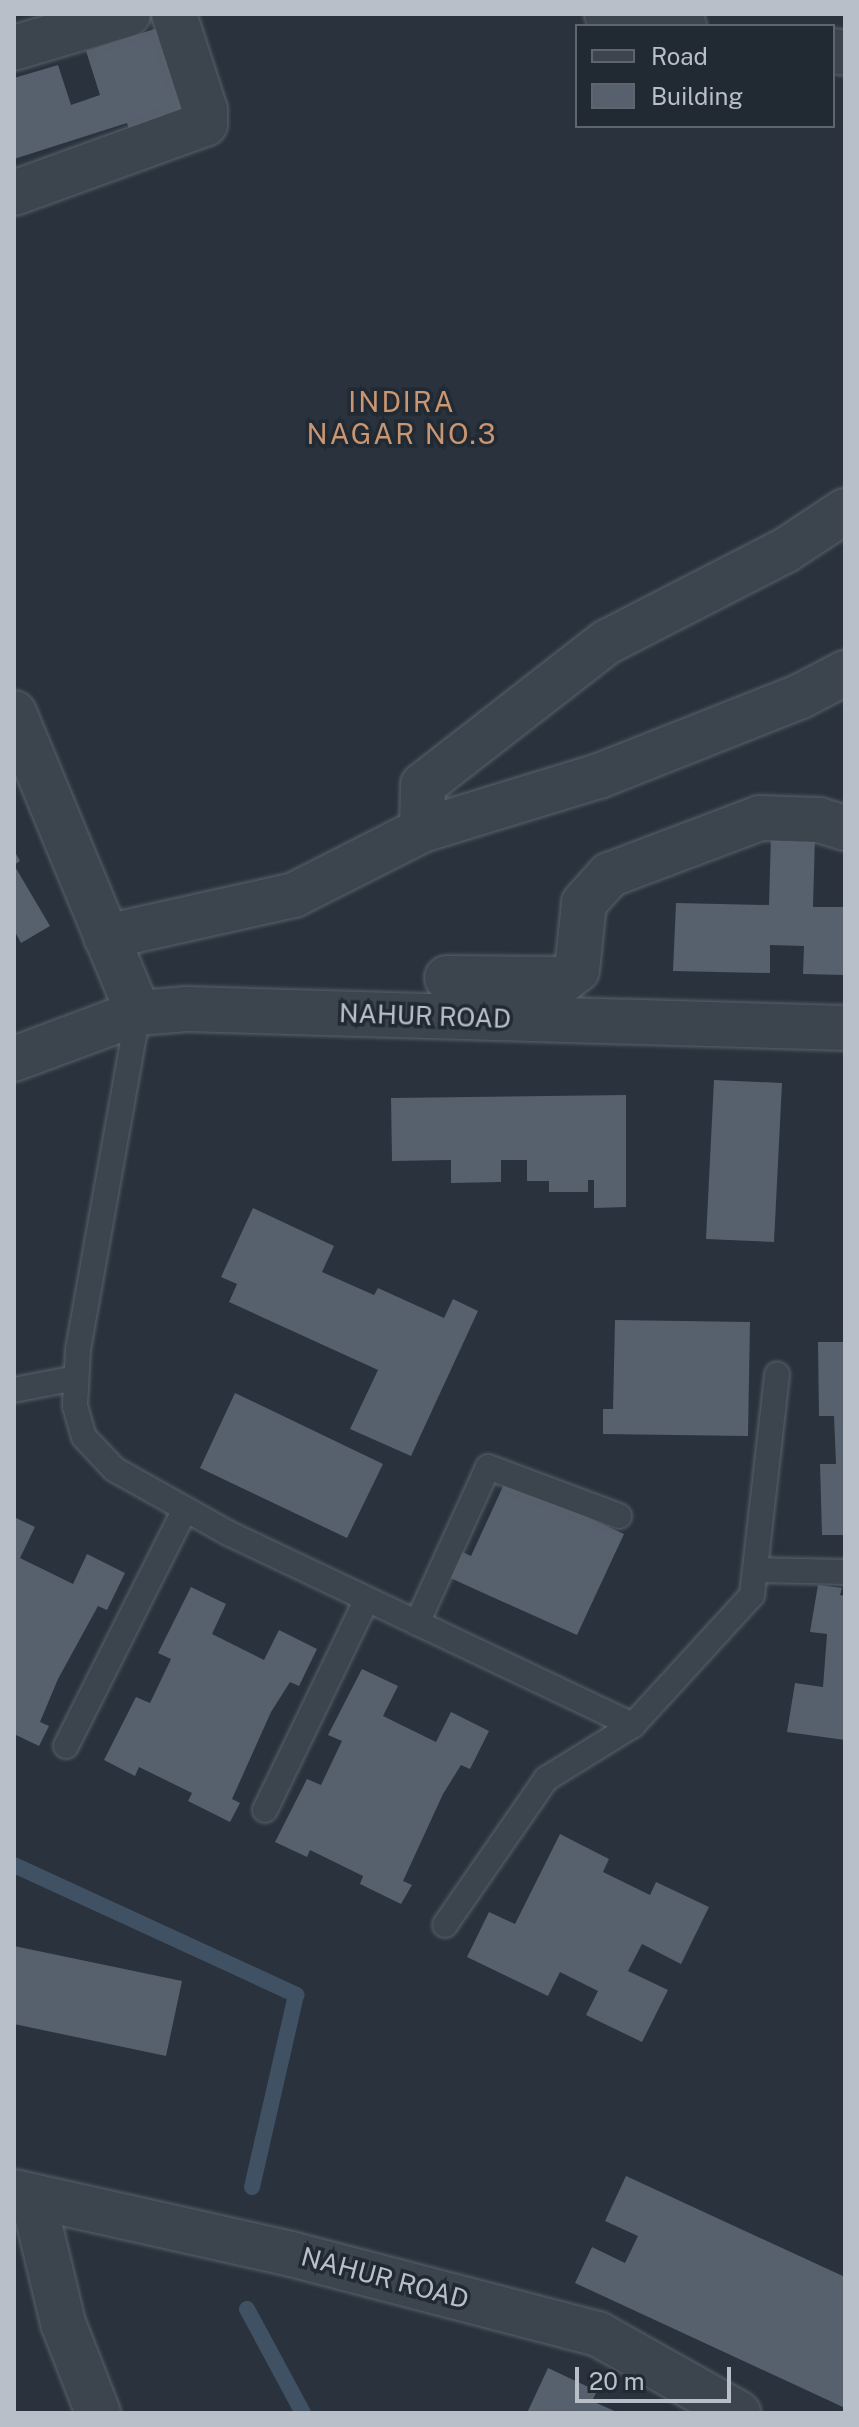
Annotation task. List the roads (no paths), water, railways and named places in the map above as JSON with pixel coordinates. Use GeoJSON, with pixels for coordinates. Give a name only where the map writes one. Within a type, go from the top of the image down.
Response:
{"type":"FeatureCollection","features":[{"type":"Feature","properties":{"kind":"street"},"geometry":{"type":"LineString","coordinates":[[14,48],[128,14]]}},
{"type":"Feature","properties":{"kind":"street"},"geometry":{"type":"LineString","coordinates":[[14,193],[205,124],[205,110],[174,14]]}},
{"type":"Feature","properties":{"kind":"street"},"geometry":{"type":"LineString","coordinates":[[607,14],[671,24]]}},
{"type":"Feature","properties":{"kind":"street"},"geometry":{"type":"LineString","coordinates":[[422,830],[423,785],[607,642],[786,550],[845,511]]}},
{"type":"Feature","properties":{"kind":"street"},"geometry":{"type":"LineString","coordinates":[[106,937],[294,895],[422,830],[599,776],[799,697],[845,673]]}},
{"type":"Feature","properties":{"kind":"street"},"geometry":{"type":"LineString","coordinates":[[14,713],[138,1013]]}},
{"type":"Feature","properties":{"kind":"street"},"geometry":{"type":"LineString","coordinates":[[447,978],[503,999],[574,975],[584,903],[609,875],[760,818],[819,820],[845,828]]}},
{"type":"Feature","properties":{"kind":"street","name":"NAHUR ROAD"},"geometry":{"type":"LineString","coordinates":[[14,1059],[138,1013],[187,1009],[503,999],[845,1028]]}},
{"type":"Feature","properties":{"kind":"street"},"geometry":{"type":"LineString","coordinates":[[23,2195],[63,2323],[98,2413]]}},
{"type":"Feature","properties":{"kind":"street","name":"NAHUR ROAD"},"geometry":{"type":"LineString","coordinates":[[23,2195],[291,2254],[598,2334],[738,2413]]}},
{"type":"Feature","properties":{"kind":"lane"},"geometry":{"type":"LineString","coordinates":[[138,1013],[111,1143],[76,1378],[75,1406],[84,1437],[114,1469],[185,1509],[633,1725]]}},
{"type":"Feature","properties":{"kind":"lane"},"geometry":{"type":"LineString","coordinates":[[445,1925],[546,1779],[633,1725],[752,1595],[777,1374]]}},
{"type":"Feature","properties":{"kind":"lane"},"geometry":{"type":"LineString","coordinates":[[14,1390],[76,1378]]}},
{"type":"Feature","properties":{"kind":"lane"},"geometry":{"type":"LineString","coordinates":[[417,1623],[488,1467],[619,1516]]}},
{"type":"Feature","properties":{"kind":"lane"},"geometry":{"type":"LineString","coordinates":[[66,1746],[185,1509]]}},
{"type":"Feature","properties":{"kind":"lane"},"geometry":{"type":"LineString","coordinates":[[756,1570],[845,1572]]}},
{"type":"Feature","properties":{"kind":"lane"},"geometry":{"type":"LineString","coordinates":[[265,1810],[367,1599]]}},
{"type":"Feature","properties":{"kind":"waterway"},"geometry":{"type":"LineString","coordinates":[[14,1865],[296,1995],[252,2187]]}},
{"type":"Feature","properties":{"kind":"waterway"},"geometry":{"type":"LineString","coordinates":[[247,2309],[303,2413]]}},
{"type":"Feature","properties":{"kind":"district","name":"INDIRA NAGAR NO.3"},"geometry":{"type":"Point","coordinates":[402,418]}}]}
